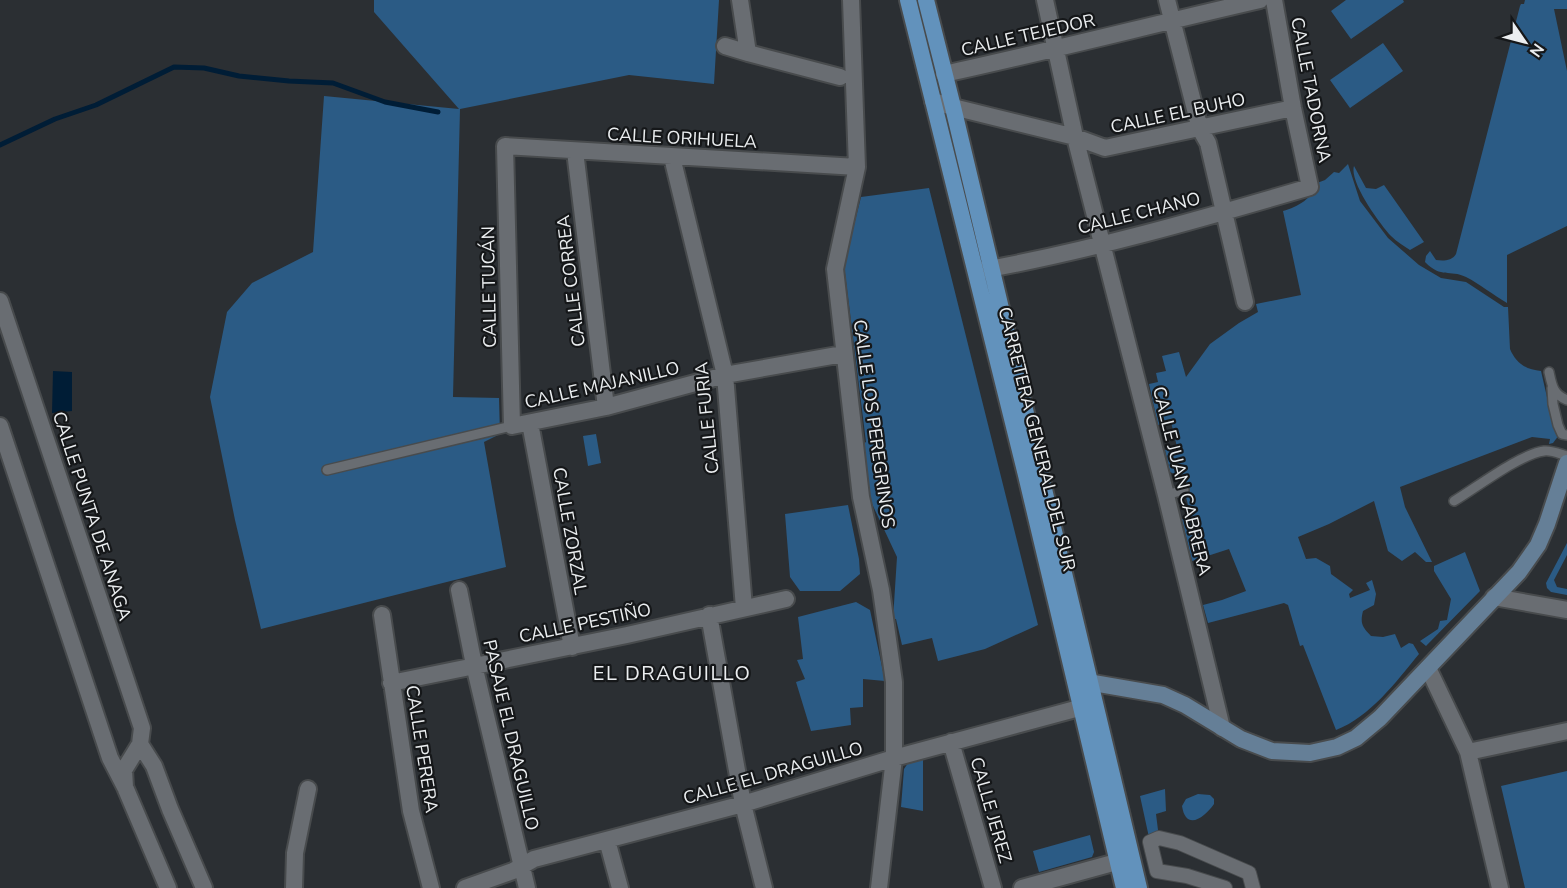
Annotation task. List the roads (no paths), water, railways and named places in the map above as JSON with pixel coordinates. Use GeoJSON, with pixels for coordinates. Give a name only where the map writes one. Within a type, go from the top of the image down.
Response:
{"type":"FeatureCollection","features":[{"type":"Feature","properties":{"kind":"main road","name":"CARRETERA GENERAL DEL SUR"},"geometry":{"type":"LineString","coordinates":[[908,0],[933,101],[984,270]]}},
{"type":"Feature","properties":{"kind":"main road","name":"CARRETERA GENERAL DEL SUR"},"geometry":{"type":"LineString","coordinates":[[926,0],[953,107],[984,270],[1124,860],[1124,888]]}},
{"type":"Feature","properties":{"kind":"main road"},"geometry":{"type":"LineString","coordinates":[[1082,680],[1163,695],[1185,705],[1241,739],[1272,751],[1297,754],[1322,752],[1337,747],[1356,738],[1380,718],[1519,572],[1538,545],[1562,498],[1567,463]]}},
{"type":"Feature","properties":{"kind":"main road","name":"CARRETERA GENERAL DEL SUR"},"geometry":{"type":"LineString","coordinates":[[1124,860],[1139,888]]}},
{"type":"Feature","properties":{"kind":"street"},"geometry":{"type":"LineString","coordinates":[[740,0],[748,52]]}},
{"type":"Feature","properties":{"kind":"street","name":"CALLE LOS PEREGRINOS"},"geometry":{"type":"LineString","coordinates":[[851,0],[857,167],[835,269],[861,497],[881,590],[894,682],[894,758],[879,888]]}},
{"type":"Feature","properties":{"kind":"street","name":"CALLE JUAN CABRERA"},"geometry":{"type":"LineString","coordinates":[[1045,0],[1075,137],[1166,495],[1222,728]]}},
{"type":"Feature","properties":{"kind":"street"},"geometry":{"type":"LineString","coordinates":[[1167,0],[1200,129],[1208,142],[1245,302]]}},
{"type":"Feature","properties":{"kind":"street","name":"CALLE TEJEDOR"},"geometry":{"type":"LineString","coordinates":[[944,74],[1057,50],[1260,0]]}},
{"type":"Feature","properties":{"kind":"street","name":"CALLE TADORNA"},"geometry":{"type":"LineString","coordinates":[[1274,0],[1310,187]]}},
{"type":"Feature","properties":{"kind":"street"},"geometry":{"type":"LineString","coordinates":[[725,46],[840,77]]}},
{"type":"Feature","properties":{"kind":"street","name":"CALLE EL BUHO"},"geometry":{"type":"LineString","coordinates":[[933,101],[1075,137],[1105,148],[1293,108]]}},
{"type":"Feature","properties":{"kind":"street","name":"CALLE ORIHUELA"},"geometry":{"type":"LineString","coordinates":[[505,146],[857,167]]}},
{"type":"Feature","properties":{"kind":"street","name":"CALLE TUCÁN"},"geometry":{"type":"LineString","coordinates":[[505,146],[512,426]]}},
{"type":"Feature","properties":{"kind":"street","name":"CALLE CORREA"},"geometry":{"type":"LineString","coordinates":[[575,151],[606,407]]}},
{"type":"Feature","properties":{"kind":"street","name":"CALLE FURIA"},"geometry":{"type":"LineString","coordinates":[[672,157],[725,375],[744,608]]}},
{"type":"Feature","properties":{"kind":"street","name":"CALLE CHANO"},"geometry":{"type":"LineString","coordinates":[[984,270],[1225,212],[1310,187]]}},
{"type":"Feature","properties":{"kind":"street","name":"CALLE PUNTA DE ANAGA"},"geometry":{"type":"LineString","coordinates":[[0,301],[142,728],[140,744],[154,766],[204,888]]}},
{"type":"Feature","properties":{"kind":"street","name":"CALLE MAJANILLO"},"geometry":{"type":"LineString","coordinates":[[512,426],[606,407],[725,375],[843,354]]}},
{"type":"Feature","properties":{"kind":"street","name":"CALLE ZORZAL"},"geometry":{"type":"LineString","coordinates":[[530,423],[572,647]]}},
{"type":"Feature","properties":{"kind":"street"},"geometry":{"type":"LineString","coordinates":[[0,426],[110,758],[125,786],[168,888]]}},
{"type":"Feature","properties":{"kind":"street","name":"PASAJE EL DRAGUILLO"},"geometry":{"type":"LineString","coordinates":[[459,590],[474,665],[527,888]]}},
{"type":"Feature","properties":{"kind":"street"},"geometry":{"type":"LineString","coordinates":[[1494,597],[1567,610]]}},
{"type":"Feature","properties":{"kind":"street","name":"CALLE PESTIÑO"},"geometry":{"type":"LineString","coordinates":[[391,683],[572,647],[786,599]]}},
{"type":"Feature","properties":{"kind":"street","name":"CALLE PERERA"},"geometry":{"type":"LineString","coordinates":[[382,615],[411,811],[430,888]]}},
{"type":"Feature","properties":{"kind":"street"},"geometry":{"type":"LineString","coordinates":[[709,615],[743,804],[764,888]]}},
{"type":"Feature","properties":{"kind":"street"},"geometry":{"type":"LineString","coordinates":[[1428,668],[1468,752],[1500,888]]}},
{"type":"Feature","properties":{"kind":"street","name":"CALLE EL DRAGUILLO"},"geometry":{"type":"LineString","coordinates":[[465,888],[522,866],[534,859],[743,804],[894,758],[1088,706]]}},
{"type":"Feature","properties":{"kind":"street"},"geometry":{"type":"LineString","coordinates":[[1468,752],[1567,730]]}},
{"type":"Feature","properties":{"kind":"street","name":"CALLE JEREZ"},"geometry":{"type":"LineString","coordinates":[[951,742],[993,888]]}},
{"type":"Feature","properties":{"kind":"street"},"geometry":{"type":"LineString","coordinates":[[125,786],[124,770],[140,744]]}},
{"type":"Feature","properties":{"kind":"street"},"geometry":{"type":"LineString","coordinates":[[294,888],[295,853],[308,789]]}},
{"type":"Feature","properties":{"kind":"street"},"geometry":{"type":"LineString","coordinates":[[1225,888],[1187,876],[1157,871],[1150,842],[1159,837],[1180,843],[1249,873],[1253,888]]}},
{"type":"Feature","properties":{"kind":"street"},"geometry":{"type":"LineString","coordinates":[[607,840],[620,888]]}},
{"type":"Feature","properties":{"kind":"street"},"geometry":{"type":"LineString","coordinates":[[1022,888],[1124,860]]}},
{"type":"Feature","properties":{"kind":"lane"},"geometry":{"type":"LineString","coordinates":[[1549,372],[1558,425],[1562,434],[1567,435]]}},
{"type":"Feature","properties":{"kind":"lane"},"geometry":{"type":"LineString","coordinates":[[1552,388],[1567,400]]}},
{"type":"Feature","properties":{"kind":"lane"},"geometry":{"type":"LineString","coordinates":[[327,470],[512,426]]}},
{"type":"Feature","properties":{"kind":"lane"},"geometry":{"type":"LineString","coordinates":[[1454,501],[1536,452],[1548,450],[1567,456]]}},
{"type":"Feature","properties":{"kind":"lane"},"geometry":{"type":"LineString","coordinates":[[1166,495],[1184,490]]}},
{"type":"Feature","properties":{"kind":"waterway"},"geometry":{"type":"LineString","coordinates":[[0,145],[55,119],[96,105],[174,67],[204,68],[239,76],[333,83],[385,102],[438,112]]}},
{"type":"Feature","properties":{"kind":"district","name":"EL DRAGUILLO"},"geometry":{"type":"Point","coordinates":[672,673]}}]}
